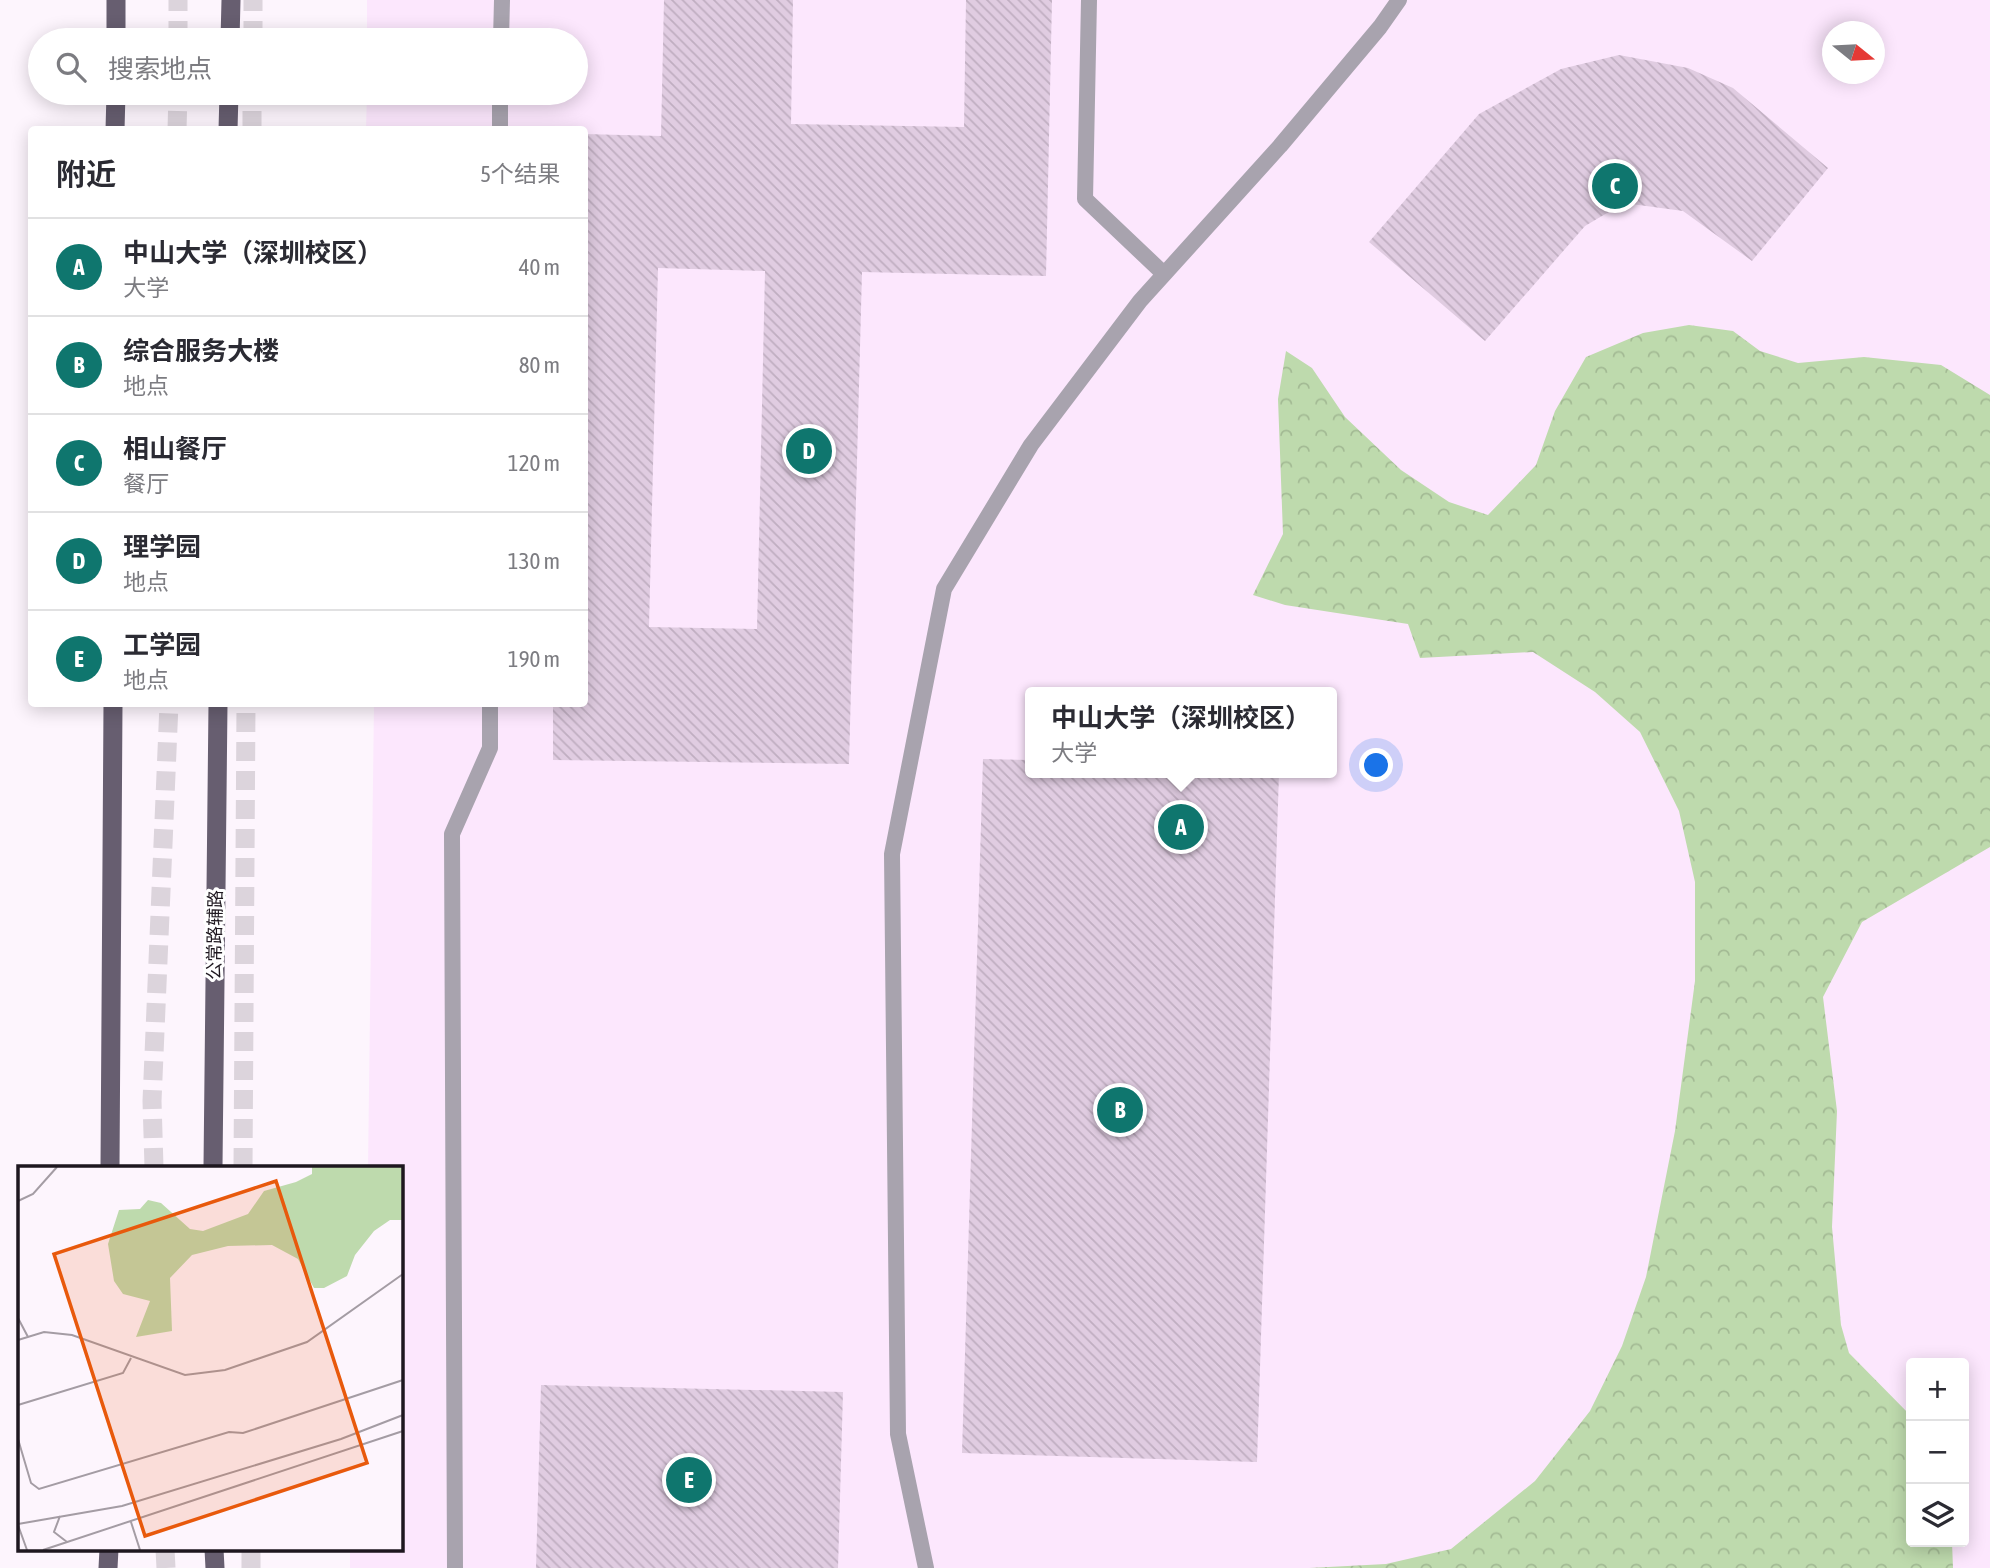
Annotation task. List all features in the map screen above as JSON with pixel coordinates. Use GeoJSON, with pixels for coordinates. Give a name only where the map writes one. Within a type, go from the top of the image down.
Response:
{"type":"FeatureCollection","features":[{"type":"Feature","properties":{"kind":"main road"},"geometry":{"type":"LineString","coordinates":[[116,0],[116,28]]}},
{"type":"Feature","properties":{"kind":"main road"},"geometry":{"type":"LineString","coordinates":[[230,28],[231,0]]}},
{"type":"Feature","properties":{"kind":"main road"},"geometry":{"type":"LineString","coordinates":[[116,105],[116,126]]}},
{"type":"Feature","properties":{"kind":"main road"},"geometry":{"type":"LineString","coordinates":[[228,126],[229,105]]}},
{"type":"Feature","properties":{"kind":"main road"},"geometry":{"type":"LineString","coordinates":[[110,1166],[113,707]]}},
{"type":"Feature","properties":{"kind":"main road","name":"公常路辅路"},"geometry":{"type":"LineString","coordinates":[[213,1166],[218,707]]}},
{"type":"Feature","properties":{"kind":"main road"},"geometry":{"type":"LineString","coordinates":[[108,1550],[108,1568]]}},
{"type":"Feature","properties":{"kind":"main road"},"geometry":{"type":"LineString","coordinates":[[214,1550],[215,1568]]}},
{"type":"Feature","properties":{"kind":"lane"},"geometry":{"type":"LineString","coordinates":[[501,28],[502,0]]}},
{"type":"Feature","properties":{"kind":"lane"},"geometry":{"type":"LineString","coordinates":[[1089,0],[1085,199],[1164,274]]}},
{"type":"Feature","properties":{"kind":"lane"},"geometry":{"type":"LineString","coordinates":[[926,1568],[898,1434],[892,854],[944,589],[1031,446],[1140,301],[1280,146],[1380,27],[1399,0]]}},
{"type":"Feature","properties":{"kind":"lane"},"geometry":{"type":"LineString","coordinates":[[500,105],[500,126]]}},
{"type":"Feature","properties":{"kind":"lane"},"geometry":{"type":"LineString","coordinates":[[456,1568],[452,834],[490,748],[491,707]]}},
{"type":"Feature","properties":{"kind":"shaded area"},"geometry":{"type":"Polygon","coordinates":[[[367,0],[1990,0],[1990,1568],[350,1568],[350,1550],[402,1550],[402,1166],[368,1166],[374,707],[588,707],[588,126],[366,126],[367,105],[588,105],[588,28],[367,28],[367,0]]]}},
{"type":"Feature","properties":{"kind":"green space"},"geometry":{"type":"Polygon","coordinates":[[[1689,325],[1733,331],[1760,351],[1798,363],[1864,357],[1941,365],[1990,395],[1990,847],[1862,922],[1823,997],[1837,1111],[1832,1227],[1841,1325],[1849,1353],[1906,1411],[1906,1547],[1952,1547],[1953,1568],[1309,1568],[1386,1564],[1451,1549],[1535,1481],[1590,1411],[1622,1346],[1646,1277],[1675,1131],[1695,981],[1695,882],[1679,811],[1640,732],[1595,692],[1533,652],[1420,658],[1408,624],[1285,605],[1253,595],[1283,534],[1278,399],[1286,351],[1312,368],[1345,417],[1401,470],[1449,502],[1488,515],[1536,465],[1555,411],[1586,357],[1643,333],[1689,325]]]}},
{"type":"Feature","properties":{"kind":"building"},"geometry":{"type":"Polygon","coordinates":[[[664,0],[793,0],[791,124],[964,127],[966,0],[1052,0],[1046,276],[862,272],[849,764],[553,760],[553,707],[588,707],[588,134],[661,136],[664,0]],[[658,268],[649,627],[757,629],[765,271],[658,268]]]}},
{"type":"Feature","properties":{"kind":"building"},"geometry":{"type":"Polygon","coordinates":[[[1619,55],[1688,68],[1733,88],[1828,168],[1752,261],[1683,211],[1624,203],[1585,226],[1485,341],[1369,242],[1479,114],[1561,69],[1619,55]]]}},
{"type":"Feature","properties":{"kind":"building"},"geometry":{"type":"Polygon","coordinates":[[[983,759],[1025,760],[1025,778],[1279,778],[1257,1462],[962,1453],[983,759]]]}},
{"type":"Feature","properties":{"kind":"building"},"geometry":{"type":"Polygon","coordinates":[[[541,1385],[843,1392],[838,1568],[536,1568],[541,1385]]]}},
{"type":"Feature","properties":{"kind":"tunnel"},"geometry":{"type":"LineString","coordinates":[[178,0],[178,28]]}},
{"type":"Feature","properties":{"kind":"tunnel"},"geometry":{"type":"LineString","coordinates":[[253,0],[253,28]]}},
{"type":"Feature","properties":{"kind":"tunnel"},"geometry":{"type":"LineString","coordinates":[[177,126],[178,105]]}},
{"type":"Feature","properties":{"kind":"tunnel"},"geometry":{"type":"LineString","coordinates":[[252,105],[252,126]]}},
{"type":"Feature","properties":{"kind":"tunnel"},"geometry":{"type":"LineString","coordinates":[[154,1166],[152,1101],[169,707]]}},
{"type":"Feature","properties":{"kind":"tunnel"},"geometry":{"type":"LineString","coordinates":[[243,1166],[246,707]]}},
{"type":"Feature","properties":{"kind":"tunnel"},"geometry":{"type":"LineString","coordinates":[[165,1550],[166,1568]]}},
{"type":"Feature","properties":{"kind":"tunnel"},"geometry":{"type":"LineString","coordinates":[[251,1550],[251,1568]]}},
{"type":"Feature","properties":{"kind":"place","name":"相山餐厅"},"geometry":{"type":"Point","coordinates":[1615,186]}},
{"type":"Feature","properties":{"kind":"place","name":"理学园"},"geometry":{"type":"Point","coordinates":[809,451]}},
{"type":"Feature","properties":{"kind":"place","name":"中山大学（深圳校区）"},"geometry":{"type":"Point","coordinates":[1181,827]}},
{"type":"Feature","properties":{"kind":"place","name":"综合服务大楼"},"geometry":{"type":"Point","coordinates":[1120,1110]}},
{"type":"Feature","properties":{"kind":"place","name":"工学园"},"geometry":{"type":"Point","coordinates":[689,1480]}}]}
